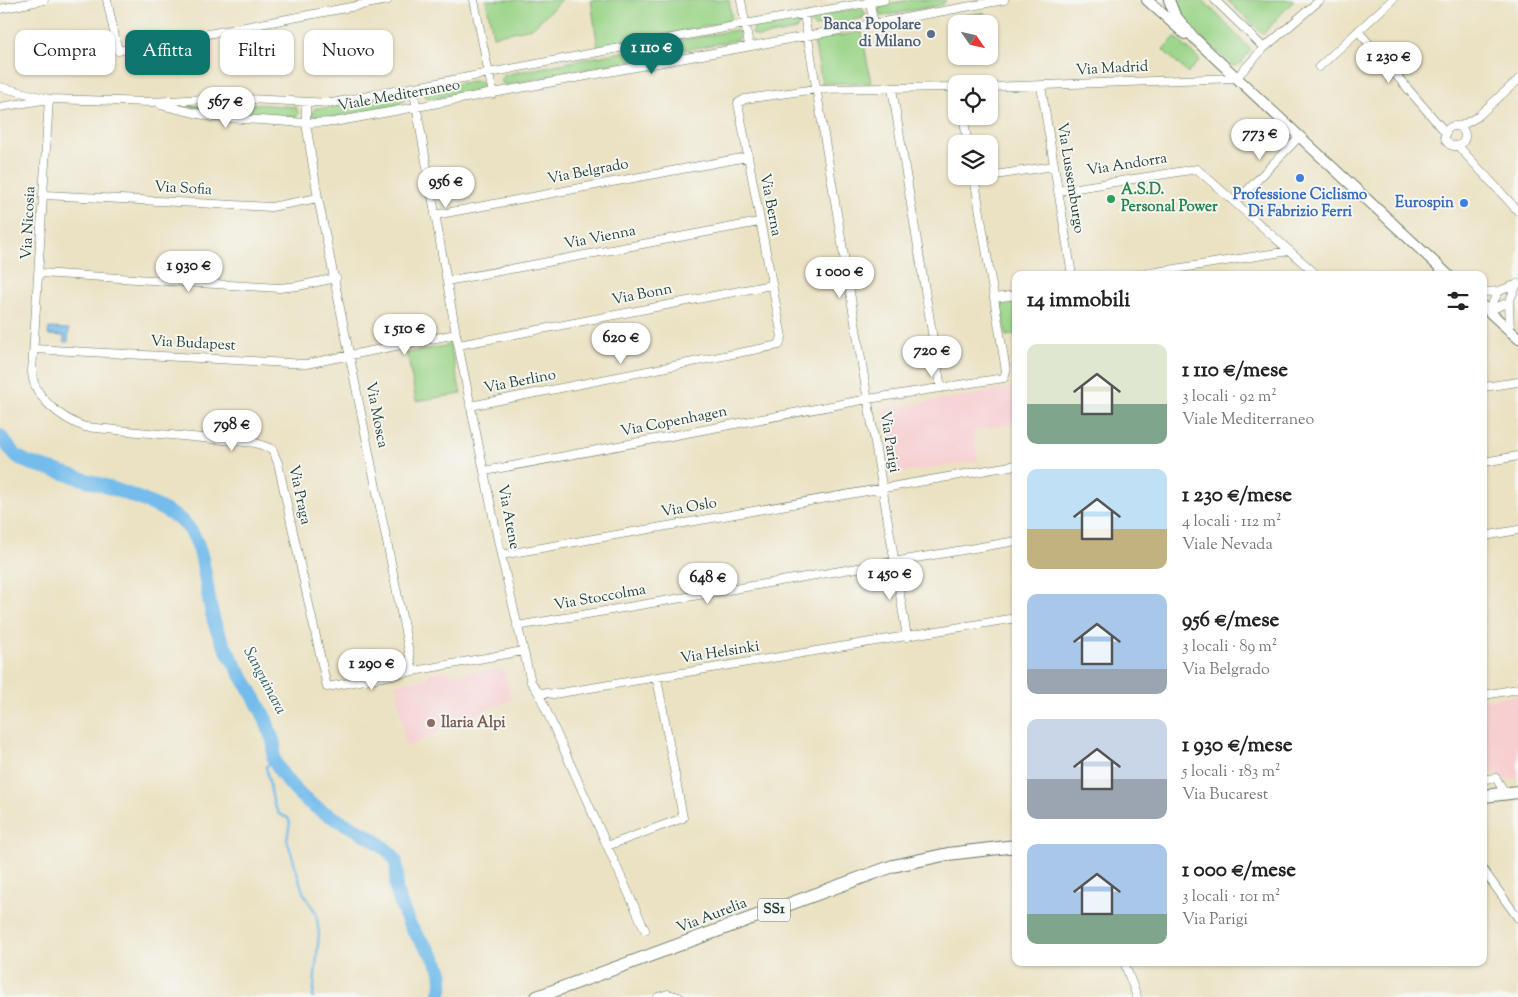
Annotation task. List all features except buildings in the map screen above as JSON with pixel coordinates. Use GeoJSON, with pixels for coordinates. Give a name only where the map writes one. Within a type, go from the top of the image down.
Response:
{"type":"FeatureCollection","features":[{"type":"Feature","properties":{"kind":"main road"},"geometry":{"type":"LineString","coordinates":[[1487,796],[1512,792]]}},
{"type":"Feature","properties":{"kind":"main road","name":"Via Aurelia"},"geometry":{"type":"LineString","coordinates":[[537,997],[893,866],[956,852],[1012,846]]}},
{"type":"Feature","properties":{"kind":"street"},"geometry":{"type":"LineString","coordinates":[[0,9],[44,0]]}},
{"type":"Feature","properties":{"kind":"street"},"geometry":{"type":"LineString","coordinates":[[108,0],[118,51],[388,0]]}},
{"type":"Feature","properties":{"kind":"street"},"geometry":{"type":"LineString","coordinates":[[474,0],[493,94]]}},
{"type":"Feature","properties":{"kind":"street"},"geometry":{"type":"LineString","coordinates":[[741,0],[749,45]]}},
{"type":"Feature","properties":{"kind":"street","name":"Viale Mediterraneo"},"geometry":{"type":"LineString","coordinates":[[0,107],[49,99],[151,102],[224,98],[306,104],[332,103],[745,24],[884,0]]}},
{"type":"Feature","properties":{"kind":"street","name":"Viale Mediterraneo"},"geometry":{"type":"LineString","coordinates":[[151,102],[212,117],[306,123],[334,122],[749,45],[807,36],[874,23],[953,4],[1004,0]]}},
{"type":"Feature","properties":{"kind":"street"},"geometry":{"type":"LineString","coordinates":[[1147,0],[1182,32],[1195,39]]}},
{"type":"Feature","properties":{"kind":"street"},"geometry":{"type":"LineString","coordinates":[[1169,0],[1175,15],[1195,39],[1444,271]]}},
{"type":"Feature","properties":{"kind":"street"},"geometry":{"type":"LineString","coordinates":[[1215,0],[1264,48]]}},
{"type":"Feature","properties":{"kind":"street"},"geometry":{"type":"LineString","coordinates":[[1236,78],[1264,48],[1320,0]]}},
{"type":"Feature","properties":{"kind":"street"},"geometry":{"type":"LineString","coordinates":[[1319,67],[1392,0]]}},
{"type":"Feature","properties":{"kind":"street"},"geometry":{"type":"LineString","coordinates":[[870,1],[874,23]]}},
{"type":"Feature","properties":{"kind":"street","name":"Via Parigi"},"geometry":{"type":"LineString","coordinates":[[804,14],[907,637]]}},
{"type":"Feature","properties":{"kind":"street"},"geometry":{"type":"LineString","coordinates":[[1358,31],[1446,133],[1447,143],[1462,141]]}},
{"type":"Feature","properties":{"kind":"street","name":"Via Madrid"},"geometry":{"type":"LineString","coordinates":[[998,87],[1236,78]]}},
{"type":"Feature","properties":{"kind":"street"},"geometry":{"type":"LineString","coordinates":[[1446,133],[1449,128],[1459,127],[1477,117],[1518,80]]}},
{"type":"Feature","properties":{"kind":"street","name":"Via Lussemburgo"},"geometry":{"type":"LineString","coordinates":[[1041,86],[1071,271]]}},
{"type":"Feature","properties":{"kind":"street","name":"Viale Mediterraneo"},"geometry":{"type":"LineString","coordinates":[[0,87],[49,99]]}},
{"type":"Feature","properties":{"kind":"street","name":"Via Atene"},"geometry":{"type":"LineString","coordinates":[[413,87],[470,406],[531,684],[538,692],[645,930]]}},
{"type":"Feature","properties":{"kind":"street"},"geometry":{"type":"LineString","coordinates":[[816,89],[948,87]]}},
{"type":"Feature","properties":{"kind":"street"},"geometry":{"type":"LineString","coordinates":[[892,88],[941,388]]}},
{"type":"Feature","properties":{"kind":"street","name":"Via Berna"},"geometry":{"type":"LineString","coordinates":[[781,343],[782,337],[737,108],[739,102],[746,99],[816,89]]}},
{"type":"Feature","properties":{"kind":"street","name":"Via Nicosia"},"geometry":{"type":"LineString","coordinates":[[34,349],[45,195],[49,99]]}},
{"type":"Feature","properties":{"kind":"street","name":"Via Mosca"},"geometry":{"type":"LineString","coordinates":[[306,104],[306,123],[318,198],[336,278],[413,672]]}},
{"type":"Feature","properties":{"kind":"street"},"geometry":{"type":"LineString","coordinates":[[1462,141],[1477,117]]}},
{"type":"Feature","properties":{"kind":"street"},"geometry":{"type":"LineString","coordinates":[[1459,127],[1462,141],[1470,159],[1518,211]]}},
{"type":"Feature","properties":{"kind":"street"},"geometry":{"type":"LineString","coordinates":[[1299,137],[1236,202],[1313,271]]}},
{"type":"Feature","properties":{"kind":"street","name":"Via Belgrado"},"geometry":{"type":"LineString","coordinates":[[435,215],[747,157]]}},
{"type":"Feature","properties":{"kind":"street"},"geometry":{"type":"LineString","coordinates":[[998,175],[1054,166]]}},
{"type":"Feature","properties":{"kind":"street","name":"Via Andorra"},"geometry":{"type":"LineString","coordinates":[[1058,191],[1192,168],[1201,171],[1236,202]]}},
{"type":"Feature","properties":{"kind":"street"},"geometry":{"type":"LineString","coordinates":[[975,185],[995,298],[1012,296]]}},
{"type":"Feature","properties":{"kind":"street","name":"Via Sofia"},"geometry":{"type":"LineString","coordinates":[[45,195],[268,208],[318,198]]}},
{"type":"Feature","properties":{"kind":"street","name":"Via Vienna"},"geometry":{"type":"LineString","coordinates":[[447,282],[759,222]]}},
{"type":"Feature","properties":{"kind":"street"},"geometry":{"type":"LineString","coordinates":[[1161,271],[1289,250]]}},
{"type":"Feature","properties":{"kind":"street"},"geometry":{"type":"LineString","coordinates":[[40,273],[284,288],[336,278]]}},
{"type":"Feature","properties":{"kind":"street"},"geometry":{"type":"LineString","coordinates":[[1487,292],[1499,291],[1517,284]]}},
{"type":"Feature","properties":{"kind":"street"},"geometry":{"type":"LineString","coordinates":[[1514,335],[1509,302],[1517,284]]}},
{"type":"Feature","properties":{"kind":"street","name":"Via Bonn"},"geometry":{"type":"LineString","coordinates":[[459,345],[771,285]]}},
{"type":"Feature","properties":{"kind":"street"},"geometry":{"type":"LineString","coordinates":[[1487,309],[1499,291]]}},
{"type":"Feature","properties":{"kind":"street","name":"Via Copenhagen"},"geometry":{"type":"LineString","coordinates":[[485,471],[868,400],[1000,379],[1005,376],[1006,371],[995,298]]}},
{"type":"Feature","properties":{"kind":"street"},"geometry":{"type":"LineString","coordinates":[[1487,310],[1509,302]]}},
{"type":"Feature","properties":{"kind":"street"},"geometry":{"type":"LineString","coordinates":[[1487,311],[1514,335]]}},
{"type":"Feature","properties":{"kind":"street","name":"Via Budapest"},"geometry":{"type":"LineString","coordinates":[[34,349],[302,364],[456,334]]}},
{"type":"Feature","properties":{"kind":"street","name":"Via Berlino"},"geometry":{"type":"LineString","coordinates":[[470,406],[776,346],[781,343]]}},
{"type":"Feature","properties":{"kind":"street","name":"Via Praga"},"geometry":{"type":"LineString","coordinates":[[34,349],[32,372],[35,388],[45,400],[82,426],[256,443],[272,449],[278,463],[327,687],[413,672]]}},
{"type":"Feature","properties":{"kind":"street"},"geometry":{"type":"LineString","coordinates":[[1487,387],[1518,382]]}},
{"type":"Feature","properties":{"kind":"street"},"geometry":{"type":"LineString","coordinates":[[1487,461],[1518,456]]}},
{"type":"Feature","properties":{"kind":"street","name":"Via Oslo"},"geometry":{"type":"LineString","coordinates":[[501,554],[1012,466]]}},
{"type":"Feature","properties":{"kind":"street"},"geometry":{"type":"LineString","coordinates":[[1487,535],[1518,530]]}},
{"type":"Feature","properties":{"kind":"street","name":"Via Stoccolma"},"geometry":{"type":"LineString","coordinates":[[517,626],[1012,542]]}},
{"type":"Feature","properties":{"kind":"street","name":"Via Helsinki"},"geometry":{"type":"LineString","coordinates":[[538,692],[554,694],[1012,619]]}},
{"type":"Feature","properties":{"kind":"street"},"geometry":{"type":"LineString","coordinates":[[413,672],[523,651]]}},
{"type":"Feature","properties":{"kind":"street"},"geometry":{"type":"LineString","coordinates":[[607,846],[683,818],[657,678]]}},
{"type":"Feature","properties":{"kind":"street"},"geometry":{"type":"LineString","coordinates":[[1487,694],[1518,689]]}},
{"type":"Feature","properties":{"kind":"street"},"geometry":{"type":"LineString","coordinates":[[1487,779],[1496,778],[1512,792]]}},
{"type":"Feature","properties":{"kind":"street"},"geometry":{"type":"LineString","coordinates":[[1487,875],[1518,918]]}},
{"type":"Feature","properties":{"kind":"street"},"geometry":{"type":"LineString","coordinates":[[1125,966],[1137,997]]}},
{"type":"Feature","properties":{"kind":"street"},"geometry":{"type":"LineString","coordinates":[[658,997],[668,994],[679,997]]}},
{"type":"Feature","properties":{"kind":"shaded area"},"geometry":{"type":"Polygon","coordinates":[[[1012,388],[1012,425],[973,431],[978,461],[893,474],[883,409],[1012,388]]]}},
{"type":"Feature","properties":{"kind":"shaded area","name":"Ilaria Alpi"},"geometry":{"type":"Polygon","coordinates":[[[503,669],[512,699],[406,747],[396,684],[427,679],[429,673],[447,670],[450,674],[503,669]]]}},
{"type":"Feature","properties":{"kind":"shaded area"},"geometry":{"type":"Polygon","coordinates":[[[1518,695],[1518,778],[1500,780],[1499,772],[1487,774],[1487,700],[1518,695]]]}},
{"type":"Feature","properties":{"kind":"green space"},"geometry":{"type":"Polygon","coordinates":[[[486,0],[562,0],[532,28],[493,36],[486,0]]]}},
{"type":"Feature","properties":{"kind":"green space"},"geometry":{"type":"Polygon","coordinates":[[[591,0],[729,0],[732,21],[598,48],[591,0]]]}},
{"type":"Feature","properties":{"kind":"green space"},"geometry":{"type":"Polygon","coordinates":[[[910,0],[946,0],[942,5],[882,16],[878,13],[880,5],[910,0]]]}},
{"type":"Feature","properties":{"kind":"green space"},"geometry":{"type":"Polygon","coordinates":[[[1174,0],[1203,0],[1251,50],[1239,65],[1233,66],[1179,16],[1174,0]]]}},
{"type":"Feature","properties":{"kind":"green space"},"geometry":{"type":"Polygon","coordinates":[[[1227,0],[1294,0],[1263,34],[1227,0]]]}},
{"type":"Feature","properties":{"kind":"green space"},"geometry":{"type":"Polygon","coordinates":[[[861,8],[866,14],[863,18],[815,27],[809,23],[812,17],[861,8]]]}},
{"type":"Feature","properties":{"kind":"green space"},"geometry":{"type":"Polygon","coordinates":[[[984,12],[984,15],[964,15],[984,12]]]}},
{"type":"Feature","properties":{"kind":"green space"},"geometry":{"type":"Polygon","coordinates":[[[794,20],[799,24],[796,30],[758,37],[752,34],[755,26],[794,20]]]}},
{"type":"Feature","properties":{"kind":"green space"},"geometry":{"type":"Polygon","coordinates":[[[735,30],[741,34],[737,40],[505,85],[500,81],[503,75],[735,30]]]}},
{"type":"Feature","properties":{"kind":"green space"},"geometry":{"type":"Polygon","coordinates":[[[862,32],[871,83],[822,83],[814,40],[862,32]]]}},
{"type":"Feature","properties":{"kind":"green space"},"geometry":{"type":"Polygon","coordinates":[[[1175,37],[1200,60],[1188,73],[1163,50],[1175,37]]]}},
{"type":"Feature","properties":{"kind":"green space"},"geometry":{"type":"Polygon","coordinates":[[[478,80],[483,85],[480,90],[430,99],[424,95],[427,89],[478,80]]]}},
{"type":"Feature","properties":{"kind":"green space"},"geometry":{"type":"Polygon","coordinates":[[[400,94],[405,99],[400,105],[327,118],[315,117],[312,114],[315,108],[325,108],[400,94]]]}},
{"type":"Feature","properties":{"kind":"green space"},"geometry":{"type":"Polygon","coordinates":[[[244,103],[296,107],[299,114],[296,117],[244,114],[186,106],[244,103]]]}},
{"type":"Feature","properties":{"kind":"green space"},"geometry":{"type":"Polygon","coordinates":[[[1012,301],[1012,335],[1006,336],[1001,302],[1012,301]]]}},
{"type":"Feature","properties":{"kind":"green space"},"geometry":{"type":"Polygon","coordinates":[[[450,345],[461,394],[416,401],[407,353],[450,345]]]}},
{"type":"Feature","properties":{"kind":"water"},"geometry":{"type":"Polygon","coordinates":[[[49,328],[69,329],[68,342],[64,342],[64,336],[48,335],[49,328]]]}},
{"type":"Feature","properties":{"kind":"waterway","name":"Sanguinara"},"geometry":{"type":"LineString","coordinates":[[0,436],[15,455],[27,462],[88,480],[135,497],[175,516],[187,526],[194,536],[203,562],[210,605],[217,630],[266,720],[274,744],[273,757],[277,766],[301,796],[326,814],[367,835],[394,858],[397,866],[396,887],[402,907],[413,930],[433,955],[441,973],[442,984],[439,997]]}},
{"type":"Feature","properties":{"kind":"waterway"},"geometry":{"type":"LineString","coordinates":[[273,758],[266,767],[274,805],[279,814],[288,818],[290,823],[287,839],[303,892],[316,913],[319,934],[313,997]]}},
{"type":"Feature","properties":{"kind":"place","name":"Banca Popolare di Milano"},"geometry":{"type":"Point","coordinates":[931,34]}},
{"type":"Feature","properties":{"kind":"place","name":"Professione Ciclismo Di Fabrizio Ferri"},"geometry":{"type":"Point","coordinates":[1300,178]}},
{"type":"Feature","properties":{"kind":"place","name":"A.S.D. Personal Power"},"geometry":{"type":"Point","coordinates":[1111,199]}},
{"type":"Feature","properties":{"kind":"place","name":"Eurospin"},"geometry":{"type":"Point","coordinates":[1464,203]}},
{"type":"Feature","properties":{"kind":"place","name":"Ilaria Alpi"},"geometry":{"type":"Point","coordinates":[431,723]}}]}
